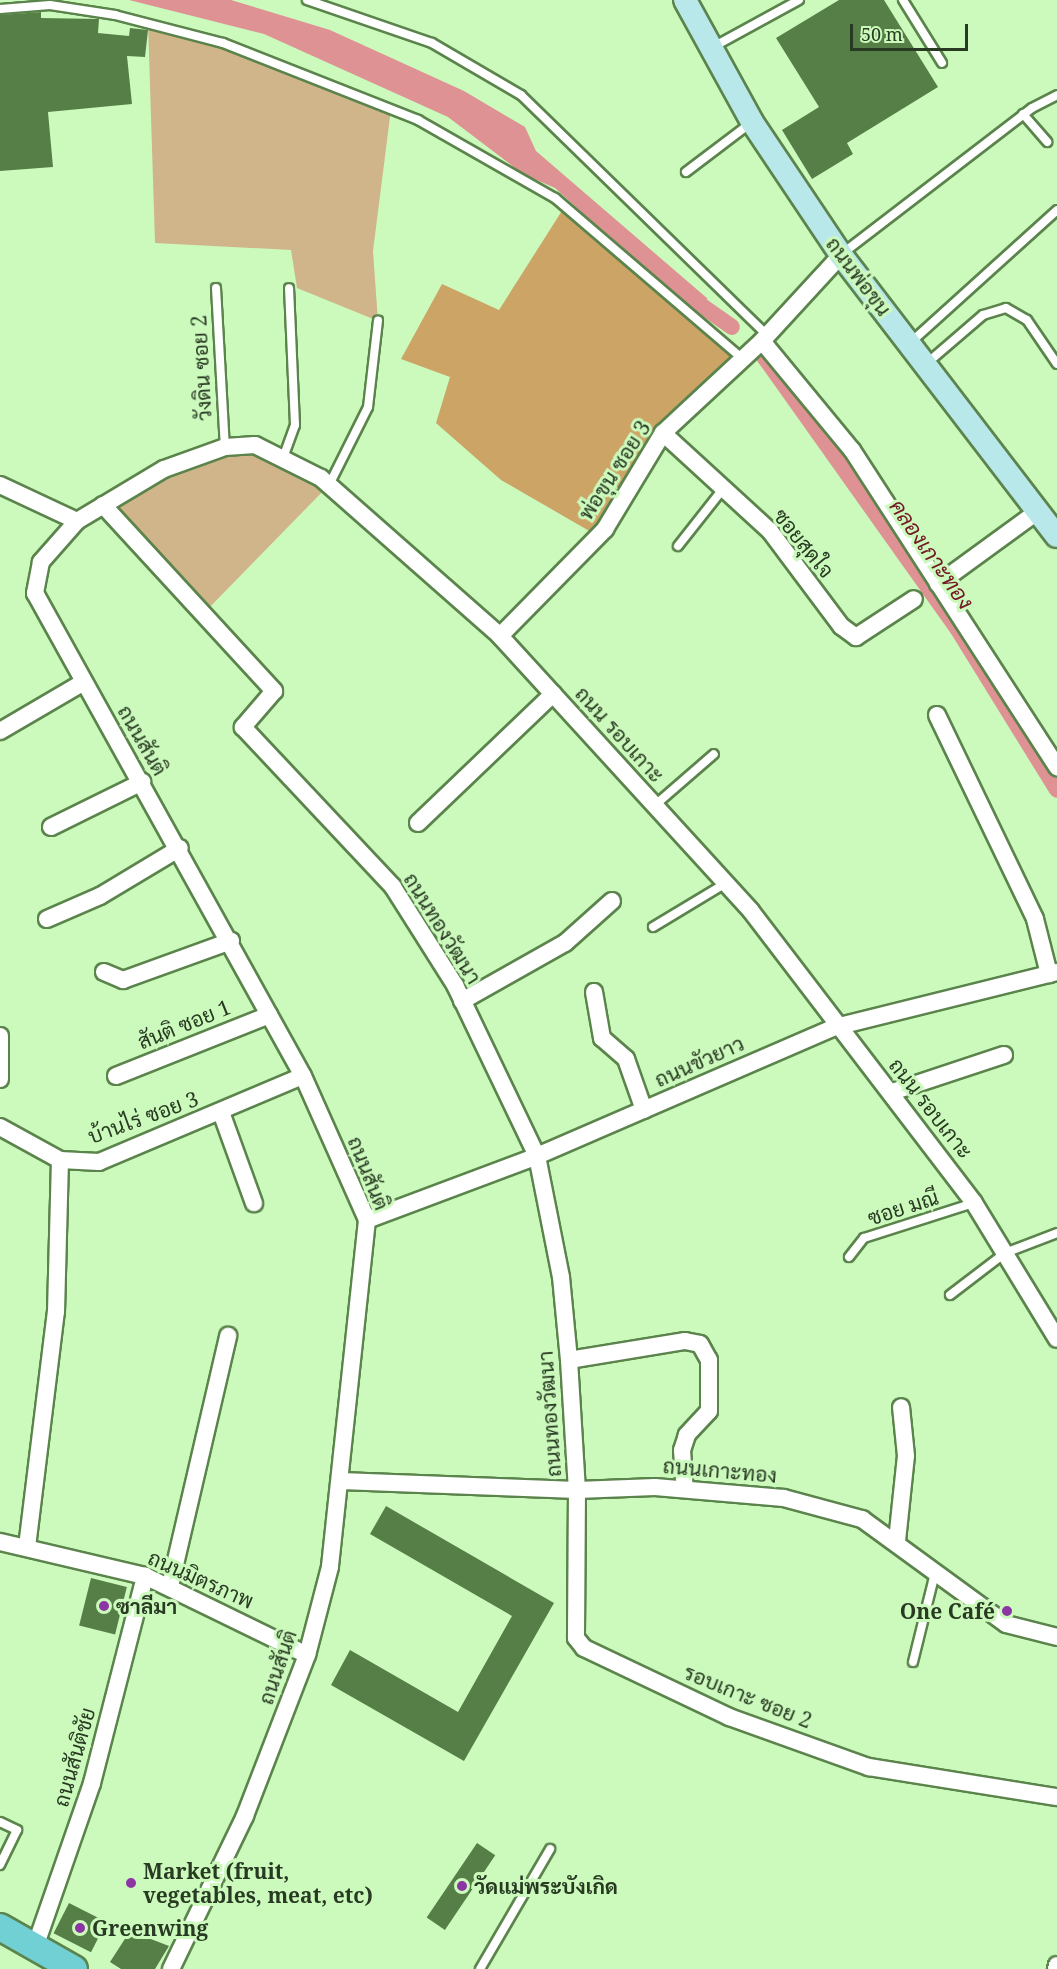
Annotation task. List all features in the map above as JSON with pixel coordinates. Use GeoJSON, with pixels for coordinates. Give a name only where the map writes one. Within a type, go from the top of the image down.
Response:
{"type":"FeatureCollection","features":[{"type":"Feature","properties":{"kind":"main road","name":"ถนนพ่อขุน"},"geometry":{"type":"LineString","coordinates":[[685,0],[752,122],[841,255],[1057,536]]}},
{"type":"Feature","properties":{"kind":"main road"},"geometry":{"type":"LineString","coordinates":[[0,1927],[74,1969]]}},
{"type":"Feature","properties":{"kind":"street"},"geometry":{"type":"LineString","coordinates":[[841,255],[764,338],[852,450],[1057,766]]}},
{"type":"Feature","properties":{"kind":"street","name":"พ่อขุน ซอย 3"},"geometry":{"type":"LineString","coordinates":[[500,636],[605,529],[663,433],[764,338]]}},
{"type":"Feature","properties":{"kind":"street","name":"ซอยสุดใจ"},"geometry":{"type":"LineString","coordinates":[[663,433],[770,531],[841,626],[856,637],[914,599]]}},
{"type":"Feature","properties":{"kind":"street","name":"ถนน รอบเกาะ"},"geometry":{"type":"LineString","coordinates":[[77,521],[164,469],[225,447],[255,445],[283,458],[329,485],[500,636],[726,883],[835,1027],[892,1092],[974,1203],[1057,1339]]}},
{"type":"Feature","properties":{"kind":"street"},"geometry":{"type":"LineString","coordinates":[[0,485],[77,521]]}},
{"type":"Feature","properties":{"kind":"street","name":"ถนนทองวัฒนา"},"geometry":{"type":"LineString","coordinates":[[103,505],[274,691],[243,727],[393,887],[462,1001],[537,1156],[561,1278],[569,1360],[577,1490]]}},
{"type":"Feature","properties":{"kind":"street"},"geometry":{"type":"LineString","coordinates":[[938,584],[1038,511]]}},
{"type":"Feature","properties":{"kind":"street","name":"ถนนสันติ"},"geometry":{"type":"LineString","coordinates":[[77,521],[41,562],[36,593],[231,940],[303,1076],[367,1220],[341,1481],[330,1567],[307,1655],[245,1816],[171,1969]]}},
{"type":"Feature","properties":{"kind":"street"},"geometry":{"type":"LineString","coordinates":[[0,731],[84,682]]}},
{"type":"Feature","properties":{"kind":"street"},"geometry":{"type":"LineString","coordinates":[[418,823],[554,694]]}},
{"type":"Feature","properties":{"kind":"street"},"geometry":{"type":"LineString","coordinates":[[937,715],[1035,919],[1053,973]]}},
{"type":"Feature","properties":{"kind":"street"},"geometry":{"type":"LineString","coordinates":[[51,827],[142,782]]}},
{"type":"Feature","properties":{"kind":"street"},"geometry":{"type":"LineString","coordinates":[[47,920],[100,896],[180,848]]}},
{"type":"Feature","properties":{"kind":"street"},"geometry":{"type":"LineString","coordinates":[[462,1001],[565,943],[612,901]]}},
{"type":"Feature","properties":{"kind":"street"},"geometry":{"type":"LineString","coordinates":[[104,972],[123,980],[231,940]]}},
{"type":"Feature","properties":{"kind":"street","name":"ถนนขัวยาว"},"geometry":{"type":"LineString","coordinates":[[367,1220],[537,1156],[835,1027],[1053,973]]}},
{"type":"Feature","properties":{"kind":"street"},"geometry":{"type":"LineString","coordinates":[[594,992],[602,1038],[626,1059],[644,1110]]}},
{"type":"Feature","properties":{"kind":"street","name":"สันติ ซอย 1"},"geometry":{"type":"LineString","coordinates":[[116,1076],[269,1015]]}},
{"type":"Feature","properties":{"kind":"street"},"geometry":{"type":"LineString","coordinates":[[0,1036],[0,1079]]}},
{"type":"Feature","properties":{"kind":"street"},"geometry":{"type":"LineString","coordinates":[[892,1092],[1004,1055]]}},
{"type":"Feature","properties":{"kind":"street","name":"บ้านไร่ ซอย 3"},"geometry":{"type":"LineString","coordinates":[[0,1127],[60,1160],[99,1162],[303,1076]]}},
{"type":"Feature","properties":{"kind":"street"},"geometry":{"type":"LineString","coordinates":[[221,1112],[254,1203]]}},
{"type":"Feature","properties":{"kind":"street"},"geometry":{"type":"LineString","coordinates":[[27,1547],[56,1312],[60,1160]]}},
{"type":"Feature","properties":{"kind":"street"},"geometry":{"type":"LineString","coordinates":[[170,1586],[228,1336]]}},
{"type":"Feature","properties":{"kind":"street"},"geometry":{"type":"LineString","coordinates":[[569,1360],[686,1341],[700,1344],[709,1360],[710,1405],[682,1450],[685,1490]]}},
{"type":"Feature","properties":{"kind":"street"},"geometry":{"type":"LineString","coordinates":[[897,1541],[906,1456],[901,1407]]}},
{"type":"Feature","properties":{"kind":"street","name":"ถนนเกาะทอง"},"geometry":{"type":"LineString","coordinates":[[341,1481],[577,1490],[685,1490],[784,1498],[862,1519],[897,1541],[935,1573],[1006,1624],[1057,1637]]}},
{"type":"Feature","properties":{"kind":"street","name":"รอบเกาะ ซอย 2"},"geometry":{"type":"LineString","coordinates":[[577,1490],[576,1638],[584,1648],[729,1717],[869,1767],[1057,1797]]}},
{"type":"Feature","properties":{"kind":"street","name":"ถนนมิตรภาพ"},"geometry":{"type":"LineString","coordinates":[[0,1542],[145,1576],[170,1586],[307,1655]]}},
{"type":"Feature","properties":{"kind":"street","name":"ถนนสันติชัย"},"geometry":{"type":"LineString","coordinates":[[35,1947],[92,1783],[145,1576]]}},
{"type":"Feature","properties":{"kind":"street"},"geometry":{"type":"LineString","coordinates":[[1056,1969],[1057,1965]]}},
{"type":"Feature","properties":{"kind":"lane"},"geometry":{"type":"LineString","coordinates":[[308,0],[432,43],[521,95],[764,338]]}},
{"type":"Feature","properties":{"kind":"lane"},"geometry":{"type":"LineString","coordinates":[[710,49],[800,0]]}},
{"type":"Feature","properties":{"kind":"lane"},"geometry":{"type":"LineString","coordinates":[[903,0],[942,63]]}},
{"type":"Feature","properties":{"kind":"lane"},"geometry":{"type":"LineString","coordinates":[[0,9],[50,5],[105,13],[223,42],[418,120],[555,198],[743,359]]}},
{"type":"Feature","properties":{"kind":"lane"},"geometry":{"type":"LineString","coordinates":[[841,255],[1023,114],[1057,95]]}},
{"type":"Feature","properties":{"kind":"lane"},"geometry":{"type":"LineString","coordinates":[[1023,114],[1047,141]]}},
{"type":"Feature","properties":{"kind":"lane"},"geometry":{"type":"LineString","coordinates":[[686,172],[752,122]]}},
{"type":"Feature","properties":{"kind":"lane"},"geometry":{"type":"LineString","coordinates":[[910,343],[1057,210]]}},
{"type":"Feature","properties":{"kind":"lane","name":"วังดิน ซอย 2"},"geometry":{"type":"LineString","coordinates":[[216,288],[225,447]]}},
{"type":"Feature","properties":{"kind":"lane"},"geometry":{"type":"LineString","coordinates":[[283,458],[295,425],[289,288]]}},
{"type":"Feature","properties":{"kind":"lane"},"geometry":{"type":"LineString","coordinates":[[926,364],[983,315],[1006,308],[1027,320],[1057,364]]}},
{"type":"Feature","properties":{"kind":"lane"},"geometry":{"type":"LineString","coordinates":[[329,485],[368,407],[378,321]]}},
{"type":"Feature","properties":{"kind":"lane"},"geometry":{"type":"LineString","coordinates":[[678,546],[723,489]]}},
{"type":"Feature","properties":{"kind":"lane"},"geometry":{"type":"LineString","coordinates":[[654,806],[714,754]]}},
{"type":"Feature","properties":{"kind":"lane"},"geometry":{"type":"LineString","coordinates":[[653,927],[726,883]]}},
{"type":"Feature","properties":{"kind":"lane","name":"ซอย มณี"},"geometry":{"type":"LineString","coordinates":[[849,1257],[864,1239],[974,1203]]}},
{"type":"Feature","properties":{"kind":"lane"},"geometry":{"type":"LineString","coordinates":[[950,1295],[1005,1253],[1057,1233]]}},
{"type":"Feature","properties":{"kind":"lane"},"geometry":{"type":"LineString","coordinates":[[913,1662],[935,1573]]}},
{"type":"Feature","properties":{"kind":"lane"},"geometry":{"type":"LineString","coordinates":[[0,1822],[17,1830],[0,1865]]}},
{"type":"Feature","properties":{"kind":"lane"},"geometry":{"type":"LineString","coordinates":[[480,1969],[550,1849]]}},
{"type":"Feature","properties":{"kind":"shaded area"},"geometry":{"type":"Polygon","coordinates":[[[129,0],[231,0],[330,30],[464,91],[525,127],[536,151],[708,299],[682,303],[555,188],[523,174],[448,117],[264,34],[129,0]]]}},
{"type":"Feature","properties":{"kind":"shaded area"},"geometry":{"type":"Polygon","coordinates":[[[148,23],[391,109],[373,251],[378,321],[297,288],[291,250],[155,243],[148,23]]]}},
{"type":"Feature","properties":{"kind":"shaded area"},"geometry":{"type":"Polygon","coordinates":[[[565,206],[741,359],[660,430],[598,536],[501,480],[436,423],[450,377],[401,359],[442,284],[499,310],[565,206]]]}},
{"type":"Feature","properties":{"kind":"shaded area"},"geometry":{"type":"Polygon","coordinates":[[[255,445],[329,485],[203,614],[103,505],[164,469],[255,445]]]}},
{"type":"Feature","properties":{"kind":"building"},"geometry":{"type":"Polygon","coordinates":[[[839,0],[884,0],[938,87],[847,143],[853,154],[812,179],[782,130],[819,107],[776,38],[839,0]]]}},
{"type":"Feature","properties":{"kind":"building"},"geometry":{"type":"Polygon","coordinates":[[[41,12],[41,18],[99,19],[98,33],[129,36],[130,28],[148,30],[145,57],[127,56],[132,104],[48,112],[53,167],[0,171],[0,15],[41,12]]]}},
{"type":"Feature","properties":{"kind":"building"},"geometry":{"type":"Polygon","coordinates":[[[386,1506],[554,1603],[464,1761],[331,1685],[350,1650],[458,1712],[512,1616],[370,1534],[386,1506]]]}},
{"type":"Feature","properties":{"kind":"building","name":"ซาลีมา"},"geometry":{"type":"Polygon","coordinates":[[[91,1578],[127,1587],[115,1634],[79,1626],[91,1578]]]}},
{"type":"Feature","properties":{"kind":"building","name":"วัดแม่พระบังเกิด"},"geometry":{"type":"Polygon","coordinates":[[[477,1843],[495,1855],[445,1930],[427,1918],[477,1843]]]}},
{"type":"Feature","properties":{"kind":"building","name":"Greenwing"},"geometry":{"type":"Polygon","coordinates":[[[69,1903],[106,1922],[91,1952],[54,1933],[69,1903]]]}},
{"type":"Feature","properties":{"kind":"building"},"geometry":{"type":"Polygon","coordinates":[[[130,1931],[169,1946],[155,1969],[121,1969],[110,1962],[130,1931]]]}},
{"type":"Feature","properties":{"kind":"waterway","name":"คลองเกาะทอง"},"geometry":{"type":"LineString","coordinates":[[695,301],[732,327]]}},
{"type":"Feature","properties":{"kind":"waterway","name":"คลองเกาะทอง"},"geometry":{"type":"LineString","coordinates":[[760,351],[957,628],[1057,790]]}},
{"type":"Feature","properties":{"kind":"place","name":"ซาลีมา"},"geometry":{"type":"Point","coordinates":[104,1606]}},
{"type":"Feature","properties":{"kind":"place","name":"One Café"},"geometry":{"type":"Point","coordinates":[1007,1611]}},
{"type":"Feature","properties":{"kind":"place","name":"Market (fruit, vegetables, meat, etc)"},"geometry":{"type":"Point","coordinates":[131,1883]}},
{"type":"Feature","properties":{"kind":"place","name":"วัดแม่พระบังเกิด"},"geometry":{"type":"Point","coordinates":[462,1886]}},
{"type":"Feature","properties":{"kind":"place","name":"Greenwing"},"geometry":{"type":"Point","coordinates":[80,1928]}}]}
